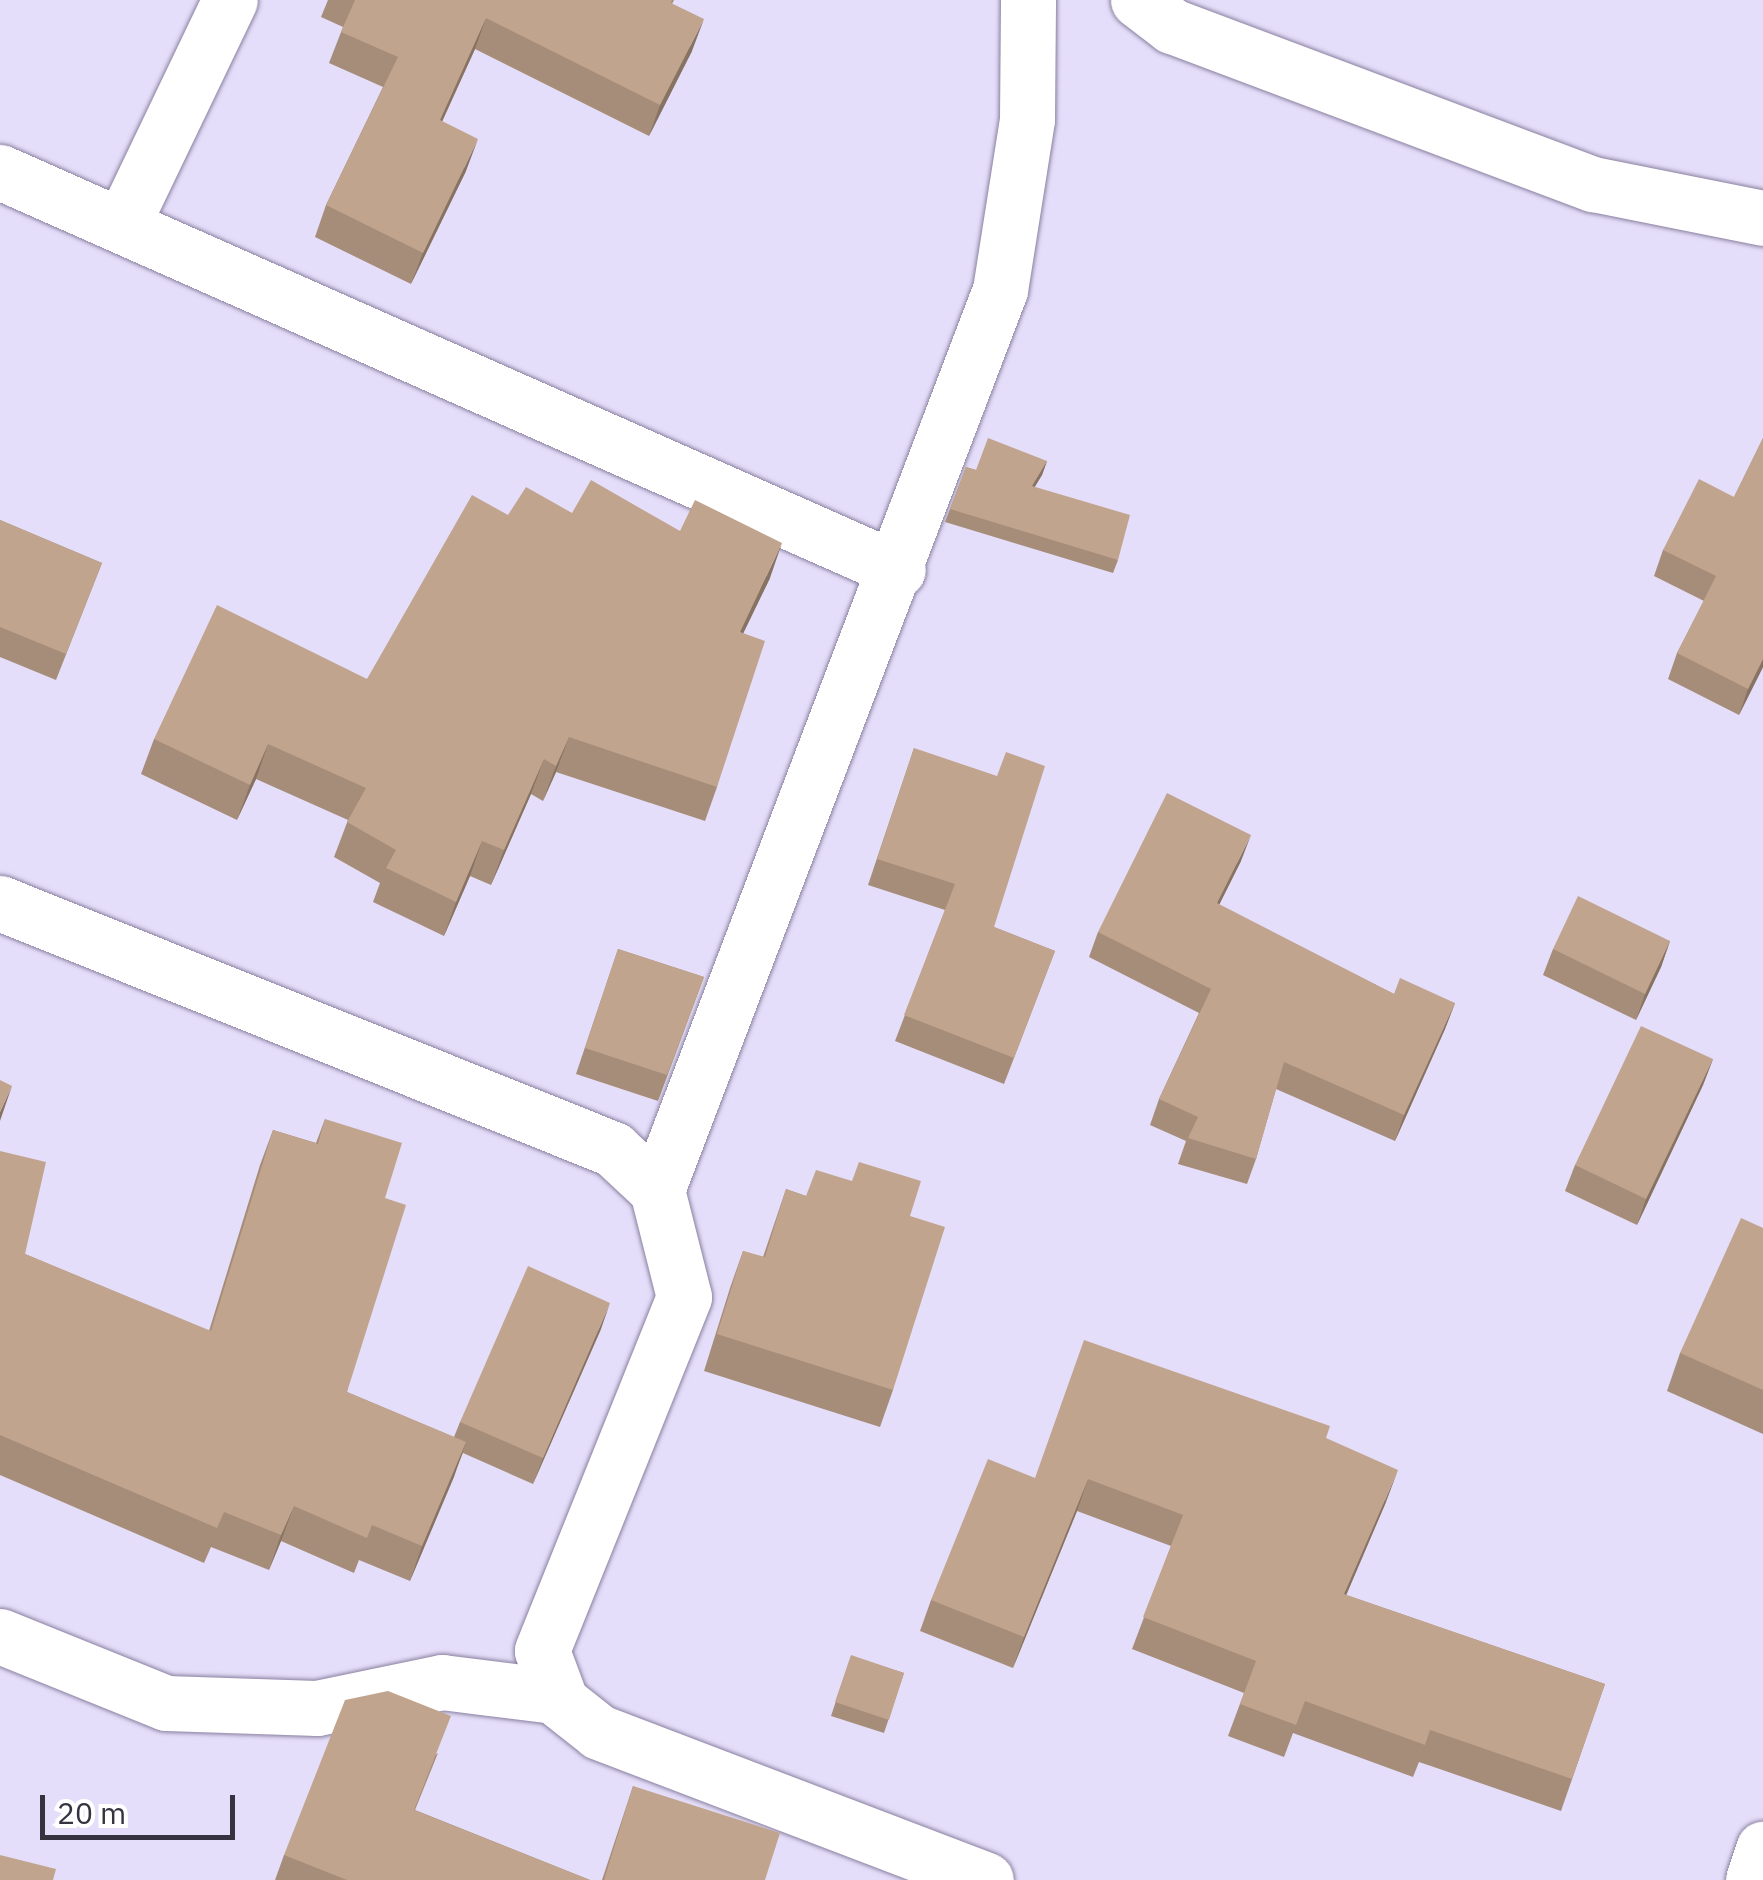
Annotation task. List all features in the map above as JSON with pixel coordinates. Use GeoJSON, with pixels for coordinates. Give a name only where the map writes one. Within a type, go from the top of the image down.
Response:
{"type":"FeatureCollection","features":[{"type":"Feature","properties":{"kind":"street"},"geometry":{"type":"LineString","coordinates":[[123,223],[230,0]]}},
{"type":"Feature","properties":{"kind":"street"},"geometry":{"type":"LineString","coordinates":[[658,1190],[898,570],[1000,290],[1027,118],[1028,0]]}},
{"type":"Feature","properties":{"kind":"street"},"geometry":{"type":"LineString","coordinates":[[1138,0],[1172,26],[1594,184],[1763,218]]}},
{"type":"Feature","properties":{"kind":"street"},"geometry":{"type":"LineString","coordinates":[[0,172],[123,223],[898,570]]}},
{"type":"Feature","properties":{"kind":"street"},"geometry":{"type":"LineString","coordinates":[[0,903],[613,1149],[658,1190],[684,1297],[542,1651],[562,1702],[598,1732],[952,1875]]}},
{"type":"Feature","properties":{"kind":"street"},"geometry":{"type":"LineString","coordinates":[[0,1636],[166,1703],[317,1708],[442,1682],[546,1696]]}},
{"type":"Feature","properties":{"kind":"street"},"geometry":{"type":"LineString","coordinates":[[1753,1880],[1763,1849]]}},
{"type":"Feature","properties":{"kind":"building"},"geometry":{"type":"Polygon","coordinates":[[[355,0],[672,0],[671,3],[704,19],[660,105],[486,18],[440,120],[478,139],[423,253],[326,205],[398,57],[341,32],[355,0]]]}},
{"type":"Feature","properties":{"kind":"building"},"geometry":{"type":"Polygon","coordinates":[[[988,438],[1047,461],[1032,486],[1130,515],[1118,560],[950,509],[966,467],[976,470],[988,438]]]}},
{"type":"Feature","properties":{"kind":"building"},"geometry":{"type":"Polygon","coordinates":[[[1763,438],[1763,659],[1748,689],[1677,653],[1716,576],[1663,550],[1699,479],[1734,497],[1763,438]]]}},
{"type":"Feature","properties":{"kind":"building"},"geometry":{"type":"Polygon","coordinates":[[[591,480],[680,531],[695,500],[782,543],[740,632],[765,641],[717,787],[569,737],[556,766],[544,759],[504,850],[482,841],[456,902],[386,868],[396,850],[347,822],[366,788],[268,744],[250,785],[154,739],[217,605],[367,679],[472,495],[508,515],[526,487],[572,513],[591,480]]]}},
{"type":"Feature","properties":{"kind":"building"},"geometry":{"type":"Polygon","coordinates":[[[0,520],[102,563],[66,654],[0,627],[0,520]]]}},
{"type":"Feature","properties":{"kind":"building"},"geometry":{"type":"Polygon","coordinates":[[[914,748],[997,776],[1006,752],[1045,766],[994,927],[1055,951],[1014,1058],[904,1015],[955,884],[877,859],[914,748]]]}},
{"type":"Feature","properties":{"kind":"building"},"geometry":{"type":"Polygon","coordinates":[[[1167,793],[1251,835],[1217,903],[1394,994],[1400,978],[1455,1003],[1404,1115],[1284,1062],[1256,1159],[1188,1138],[1198,1117],[1159,1099],[1211,989],[1098,932],[1167,793]]]}},
{"type":"Feature","properties":{"kind":"building"},"geometry":{"type":"Polygon","coordinates":[[[1578,896],[1670,941],[1645,994],[1553,949],[1578,896]]]}},
{"type":"Feature","properties":{"kind":"building"},"geometry":{"type":"Polygon","coordinates":[[[618,949],[704,977],[667,1075],[585,1048],[618,949]]]}},
{"type":"Feature","properties":{"kind":"building"},"geometry":{"type":"Polygon","coordinates":[[[1641,1026],[1713,1059],[1646,1199],[1575,1165],[1641,1026]]]}},
{"type":"Feature","properties":{"kind":"building"},"geometry":{"type":"Polygon","coordinates":[[[0,1080],[12,1086],[0,1112],[0,1080]]]}},
{"type":"Feature","properties":{"kind":"building"},"geometry":{"type":"Polygon","coordinates":[[[325,1119],[402,1143],[385,1198],[406,1205],[347,1392],[466,1442],[422,1546],[372,1525],[367,1538],[294,1506],[281,1535],[224,1512],[217,1528],[0,1435],[0,1151],[46,1162],[25,1254],[211,1331],[273,1130],[318,1144],[325,1119]]]}},
{"type":"Feature","properties":{"kind":"building"},"geometry":{"type":"Polygon","coordinates":[[[859,1162],[921,1181],[910,1216],[945,1227],[893,1390],[717,1334],[743,1251],[765,1257],[786,1189],[806,1196],[816,1170],[852,1181],[859,1162]]]}},
{"type":"Feature","properties":{"kind":"building"},"geometry":{"type":"Polygon","coordinates":[[[1741,1218],[1763,1228],[1763,1390],[1680,1353],[1741,1218]]]}},
{"type":"Feature","properties":{"kind":"building"},"geometry":{"type":"Polygon","coordinates":[[[528,1266],[610,1303],[543,1458],[460,1422],[528,1266]]]}},
{"type":"Feature","properties":{"kind":"building"},"geometry":{"type":"Polygon","coordinates":[[[1084,1340],[1330,1426],[1326,1438],[1398,1470],[1344,1594],[1605,1684],[1572,1779],[1430,1730],[1425,1745],[1305,1701],[1296,1725],[1240,1704],[1256,1661],[1143,1617],[1183,1515],[1088,1479],[1024,1637],[931,1600],[988,1459],[1035,1478],[1084,1340]]]}},
{"type":"Feature","properties":{"kind":"building"},"geometry":{"type":"Polygon","coordinates":[[[851,1655],[904,1673],[889,1720],[835,1702],[851,1655]]]}},
{"type":"Feature","properties":{"kind":"building"},"geometry":{"type":"Polygon","coordinates":[[[388,1691],[451,1716],[414,1810],[590,1880],[347,1880],[284,1855],[345,1700],[388,1691]]]}},
{"type":"Feature","properties":{"kind":"building"},"geometry":{"type":"Polygon","coordinates":[[[633,1786],[780,1833],[765,1880],[604,1880],[633,1786]]]}},
{"type":"Feature","properties":{"kind":"building"},"geometry":{"type":"Polygon","coordinates":[[[0,1855],[56,1869],[53,1880],[0,1880],[0,1855]]]}}]}
